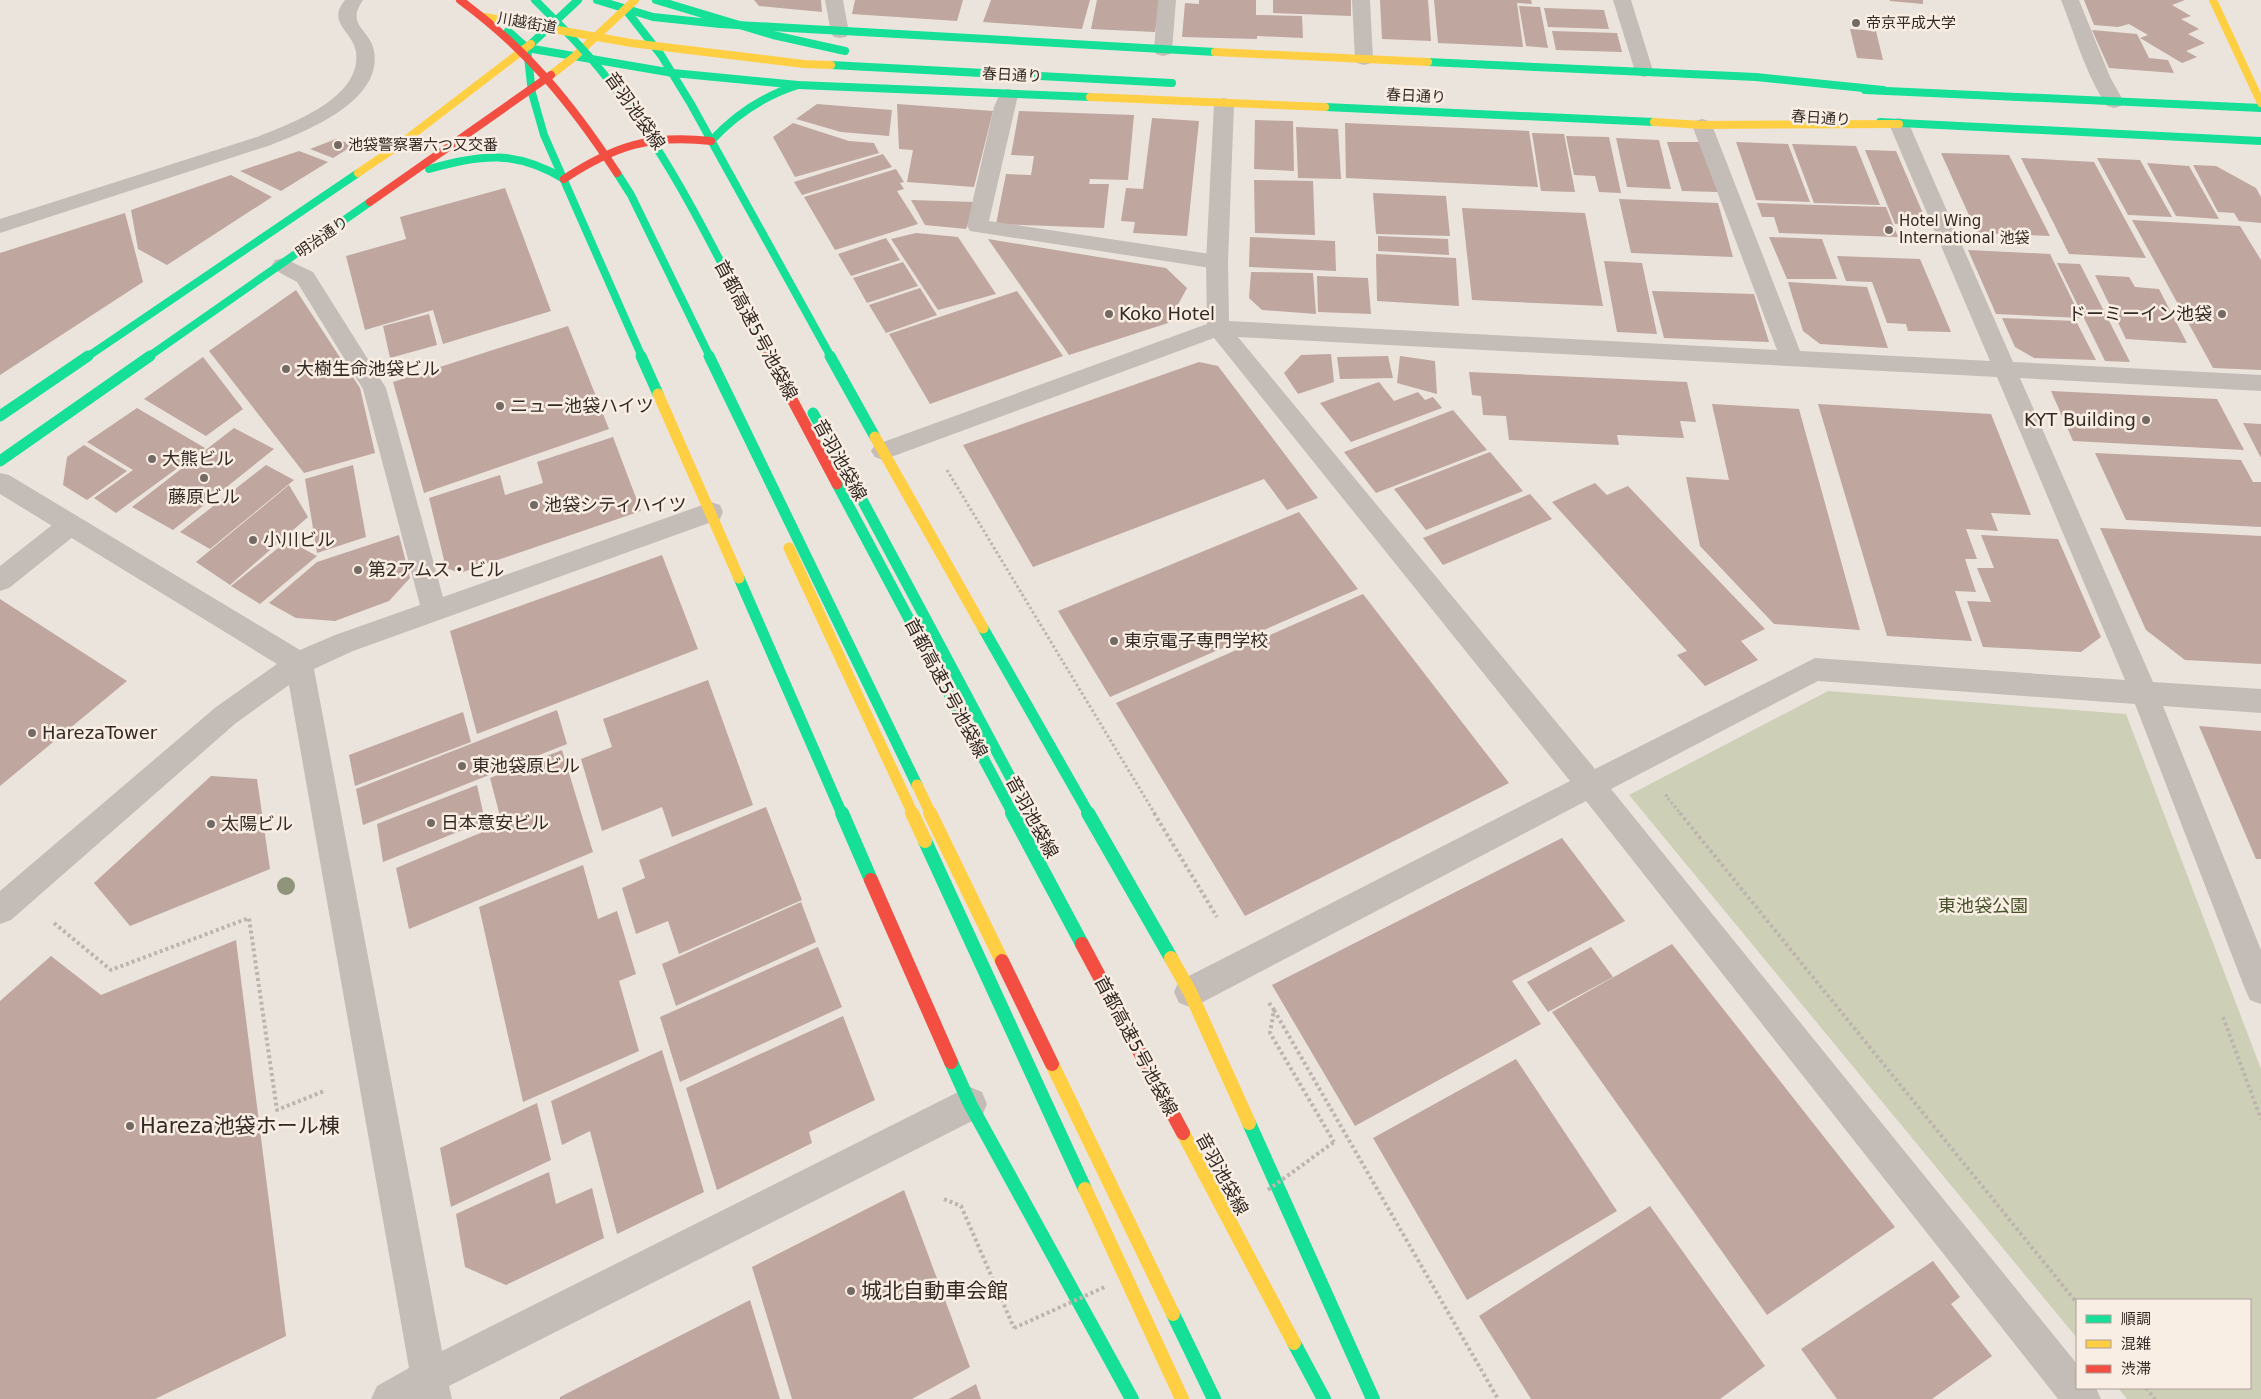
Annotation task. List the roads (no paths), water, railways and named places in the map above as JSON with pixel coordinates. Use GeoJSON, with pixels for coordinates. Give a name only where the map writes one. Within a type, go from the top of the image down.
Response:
{"type":"FeatureCollection","features":[{"type":"Feature","properties":{"kind":"main road","name":"川越街道"},"geometry":{"type":"LineString","coordinates":[[454,0],[482,16],[574,31]]}},
{"type":"Feature","properties":{"kind":"main road"},"geometry":{"type":"LineString","coordinates":[[460,0],[484,15],[544,70],[574,105],[631,195],[1214,1399]]}},
{"type":"Feature","properties":{"kind":"main road"},"geometry":{"type":"LineString","coordinates":[[470,0],[487,12],[527,48],[673,73],[798,85],[1702,124],[1899,124]]}},
{"type":"Feature","properties":{"kind":"main road","name":"音羽池袋線"},"geometry":{"type":"LineString","coordinates":[[536,0],[574,31],[605,68],[667,157],[859,494],[1047,846]]}},
{"type":"Feature","properties":{"kind":"main road","name":"首都高速5号池袋線"},"geometry":{"type":"LineString","coordinates":[[536,0],[563,24],[603,68],[639,116],[663,157],[1324,1399]]}},
{"type":"Feature","properties":{"kind":"main road","name":"明治通り"},"geometry":{"type":"LineString","coordinates":[[0,416],[395,148],[527,48],[578,0]]}},
{"type":"Feature","properties":{"kind":"main road"},"geometry":{"type":"LineString","coordinates":[[597,0],[626,10],[683,22],[840,33],[1756,77],[1883,90]]}},
{"type":"Feature","properties":{"kind":"main road","name":"明治通り"},"geometry":{"type":"LineString","coordinates":[[0,461],[411,176],[530,91],[574,57],[635,0]]}},
{"type":"Feature","properties":{"kind":"main road"},"geometry":{"type":"LineString","coordinates":[[656,0],[756,32],[818,47],[856,53]]}},
{"type":"Feature","properties":{"kind":"main road"},"geometry":{"type":"LineString","coordinates":[[2213,0],[2261,103]]}},
{"type":"Feature","properties":{"kind":"main road"},"geometry":{"type":"LineString","coordinates":[[626,10],[673,73],[883,451],[1190,992],[1373,1399]]}},
{"type":"Feature","properties":{"kind":"main road"},"geometry":{"type":"LineString","coordinates":[[482,16],[544,74],[574,111],[620,182],[668,279],[778,524],[1182,1399]]}},
{"type":"Feature","properties":{"kind":"main road","name":"春日通り"},"geometry":{"type":"LineString","coordinates":[[574,31],[631,43],[804,64],[1177,84]]}},
{"type":"Feature","properties":{"kind":"main road"},"geometry":{"type":"LineString","coordinates":[[527,48],[530,91],[536,114],[970,1104],[1132,1399]]}},
{"type":"Feature","properties":{"kind":"main road","name":"春日通り"},"geometry":{"type":"LineString","coordinates":[[883,56],[980,61]]}},
{"type":"Feature","properties":{"kind":"main road"},"geometry":{"type":"LineString","coordinates":[[711,141],[735,114],[750,104],[765,95],[798,85]]}},
{"type":"Feature","properties":{"kind":"main road","name":"春日通り"},"geometry":{"type":"LineString","coordinates":[[1734,88],[1883,90],[2261,108]]}},
{"type":"Feature","properties":{"kind":"main road","name":"春日通り"},"geometry":{"type":"LineString","coordinates":[[1735,113],[1899,124],[2261,141]]}},
{"type":"Feature","properties":{"kind":"main road"},"geometry":{"type":"LineString","coordinates":[[564,179],[588,161],[629,143],[669,136],[695,137],[711,141]]}},
{"type":"Feature","properties":{"kind":"main road"},"geometry":{"type":"LineString","coordinates":[[411,176],[452,162],[477,158],[497,158],[529,160],[544,165],[564,179]]}},
{"type":"Feature","properties":{"kind":"street"},"geometry":{"type":"LineString","coordinates":[[0,226],[264,141],[304,125],[326,112],[347,96],[362,78],[365,50],[346,18],[348,5],[354,0]]}},
{"type":"Feature","properties":{"kind":"street"},"geometry":{"type":"LineString","coordinates":[[834,0],[840,33]]}},
{"type":"Feature","properties":{"kind":"street"},"geometry":{"type":"LineString","coordinates":[[1163,50],[1167,0]]}},
{"type":"Feature","properties":{"kind":"street"},"geometry":{"type":"LineString","coordinates":[[1361,0],[1364,59]]}},
{"type":"Feature","properties":{"kind":"street"},"geometry":{"type":"LineString","coordinates":[[1622,0],[1644,71]]}},
{"type":"Feature","properties":{"kind":"street"},"geometry":{"type":"LineString","coordinates":[[2070,0],[2101,77],[2114,102]]}},
{"type":"Feature","properties":{"kind":"street"},"geometry":{"type":"LineString","coordinates":[[1008,95],[977,226],[1218,262]]}},
{"type":"Feature","properties":{"kind":"street"},"geometry":{"type":"LineString","coordinates":[[1224,104],[1218,262],[1218,328],[1590,784],[2082,1399]]}},
{"type":"Feature","properties":{"kind":"street"},"geometry":{"type":"LineString","coordinates":[[1702,124],[1791,357]]}},
{"type":"Feature","properties":{"kind":"street"},"geometry":{"type":"LineString","coordinates":[[1899,124],[2003,369],[2145,694],[2261,989]]}},
{"type":"Feature","properties":{"kind":"street"},"geometry":{"type":"LineString","coordinates":[[283,264],[305,277],[374,388],[434,610]]}},
{"type":"Feature","properties":{"kind":"street"},"geometry":{"type":"LineString","coordinates":[[883,451],[1218,328],[2261,383]]}},
{"type":"Feature","properties":{"kind":"street"},"geometry":{"type":"LineString","coordinates":[[0,482],[299,663],[431,1388]]}},
{"type":"Feature","properties":{"kind":"street"},"geometry":{"type":"LineString","coordinates":[[0,910],[226,715],[299,663],[344,643],[434,610],[711,512]]}},
{"type":"Feature","properties":{"kind":"street"},"geometry":{"type":"LineString","coordinates":[[0,581],[70,525]]}},
{"type":"Feature","properties":{"kind":"street"},"geometry":{"type":"LineString","coordinates":[[1190,992],[1815,669],[2261,701]]}},
{"type":"Feature","properties":{"kind":"street"},"geometry":{"type":"LineString","coordinates":[[390,1399],[431,1388],[970,1104]]}},
{"type":"Feature","properties":{"kind":"place","name":"帝京平成大学"},"geometry":{"type":"Point","coordinates":[1856,23]}},
{"type":"Feature","properties":{"kind":"place","name":"池袋警察署六つ又交番"},"geometry":{"type":"Point","coordinates":[338,145]}},
{"type":"Feature","properties":{"kind":"place","name":"Hotel Wing International 池袋"},"geometry":{"type":"Point","coordinates":[1889,230]}},
{"type":"Feature","properties":{"kind":"place","name":"Koko Hotel"},"geometry":{"type":"Point","coordinates":[1109,314]}},
{"type":"Feature","properties":{"kind":"place","name":"ドーミーイン池袋"},"geometry":{"type":"Point","coordinates":[2222,314]}},
{"type":"Feature","properties":{"kind":"place","name":"大樹生命池袋ビル"},"geometry":{"type":"Point","coordinates":[286,369]}},
{"type":"Feature","properties":{"kind":"place","name":"ニュー池袋ハイツ"},"geometry":{"type":"Point","coordinates":[500,406]}},
{"type":"Feature","properties":{"kind":"place","name":"KYT Building"},"geometry":{"type":"Point","coordinates":[2146,420]}},
{"type":"Feature","properties":{"kind":"place","name":"大熊ビル"},"geometry":{"type":"Point","coordinates":[152,459]}},
{"type":"Feature","properties":{"kind":"place","name":"藤原ビル"},"geometry":{"type":"Point","coordinates":[204,478]}},
{"type":"Feature","properties":{"kind":"place","name":"池袋シティハイツ"},"geometry":{"type":"Point","coordinates":[534,505]}},
{"type":"Feature","properties":{"kind":"place","name":"小川ビル"},"geometry":{"type":"Point","coordinates":[253,540]}},
{"type":"Feature","properties":{"kind":"place","name":"第2アムス・ビル"},"geometry":{"type":"Point","coordinates":[358,570]}},
{"type":"Feature","properties":{"kind":"place","name":"東京電子専門学校"},"geometry":{"type":"Point","coordinates":[1114,641]}},
{"type":"Feature","properties":{"kind":"place","name":"HarezaTower"},"geometry":{"type":"Point","coordinates":[32,733]}},
{"type":"Feature","properties":{"kind":"place","name":"東池袋原ビル"},"geometry":{"type":"Point","coordinates":[462,766]}},
{"type":"Feature","properties":{"kind":"place","name":"日本意安ビル"},"geometry":{"type":"Point","coordinates":[431,823]}},
{"type":"Feature","properties":{"kind":"place","name":"太陽ビル"},"geometry":{"type":"Point","coordinates":[211,824]}},
{"type":"Feature","properties":{"kind":"place","name":"Hareza池袋ホール棟"},"geometry":{"type":"Point","coordinates":[130,1126]}},
{"type":"Feature","properties":{"kind":"place","name":"城北自動車会館"},"geometry":{"type":"Point","coordinates":[851,1291]}},
{"type":"Feature","properties":{"kind":"park label","name":"東池袋公園"},"geometry":{"type":"Point","coordinates":[1983,906]}}]}
